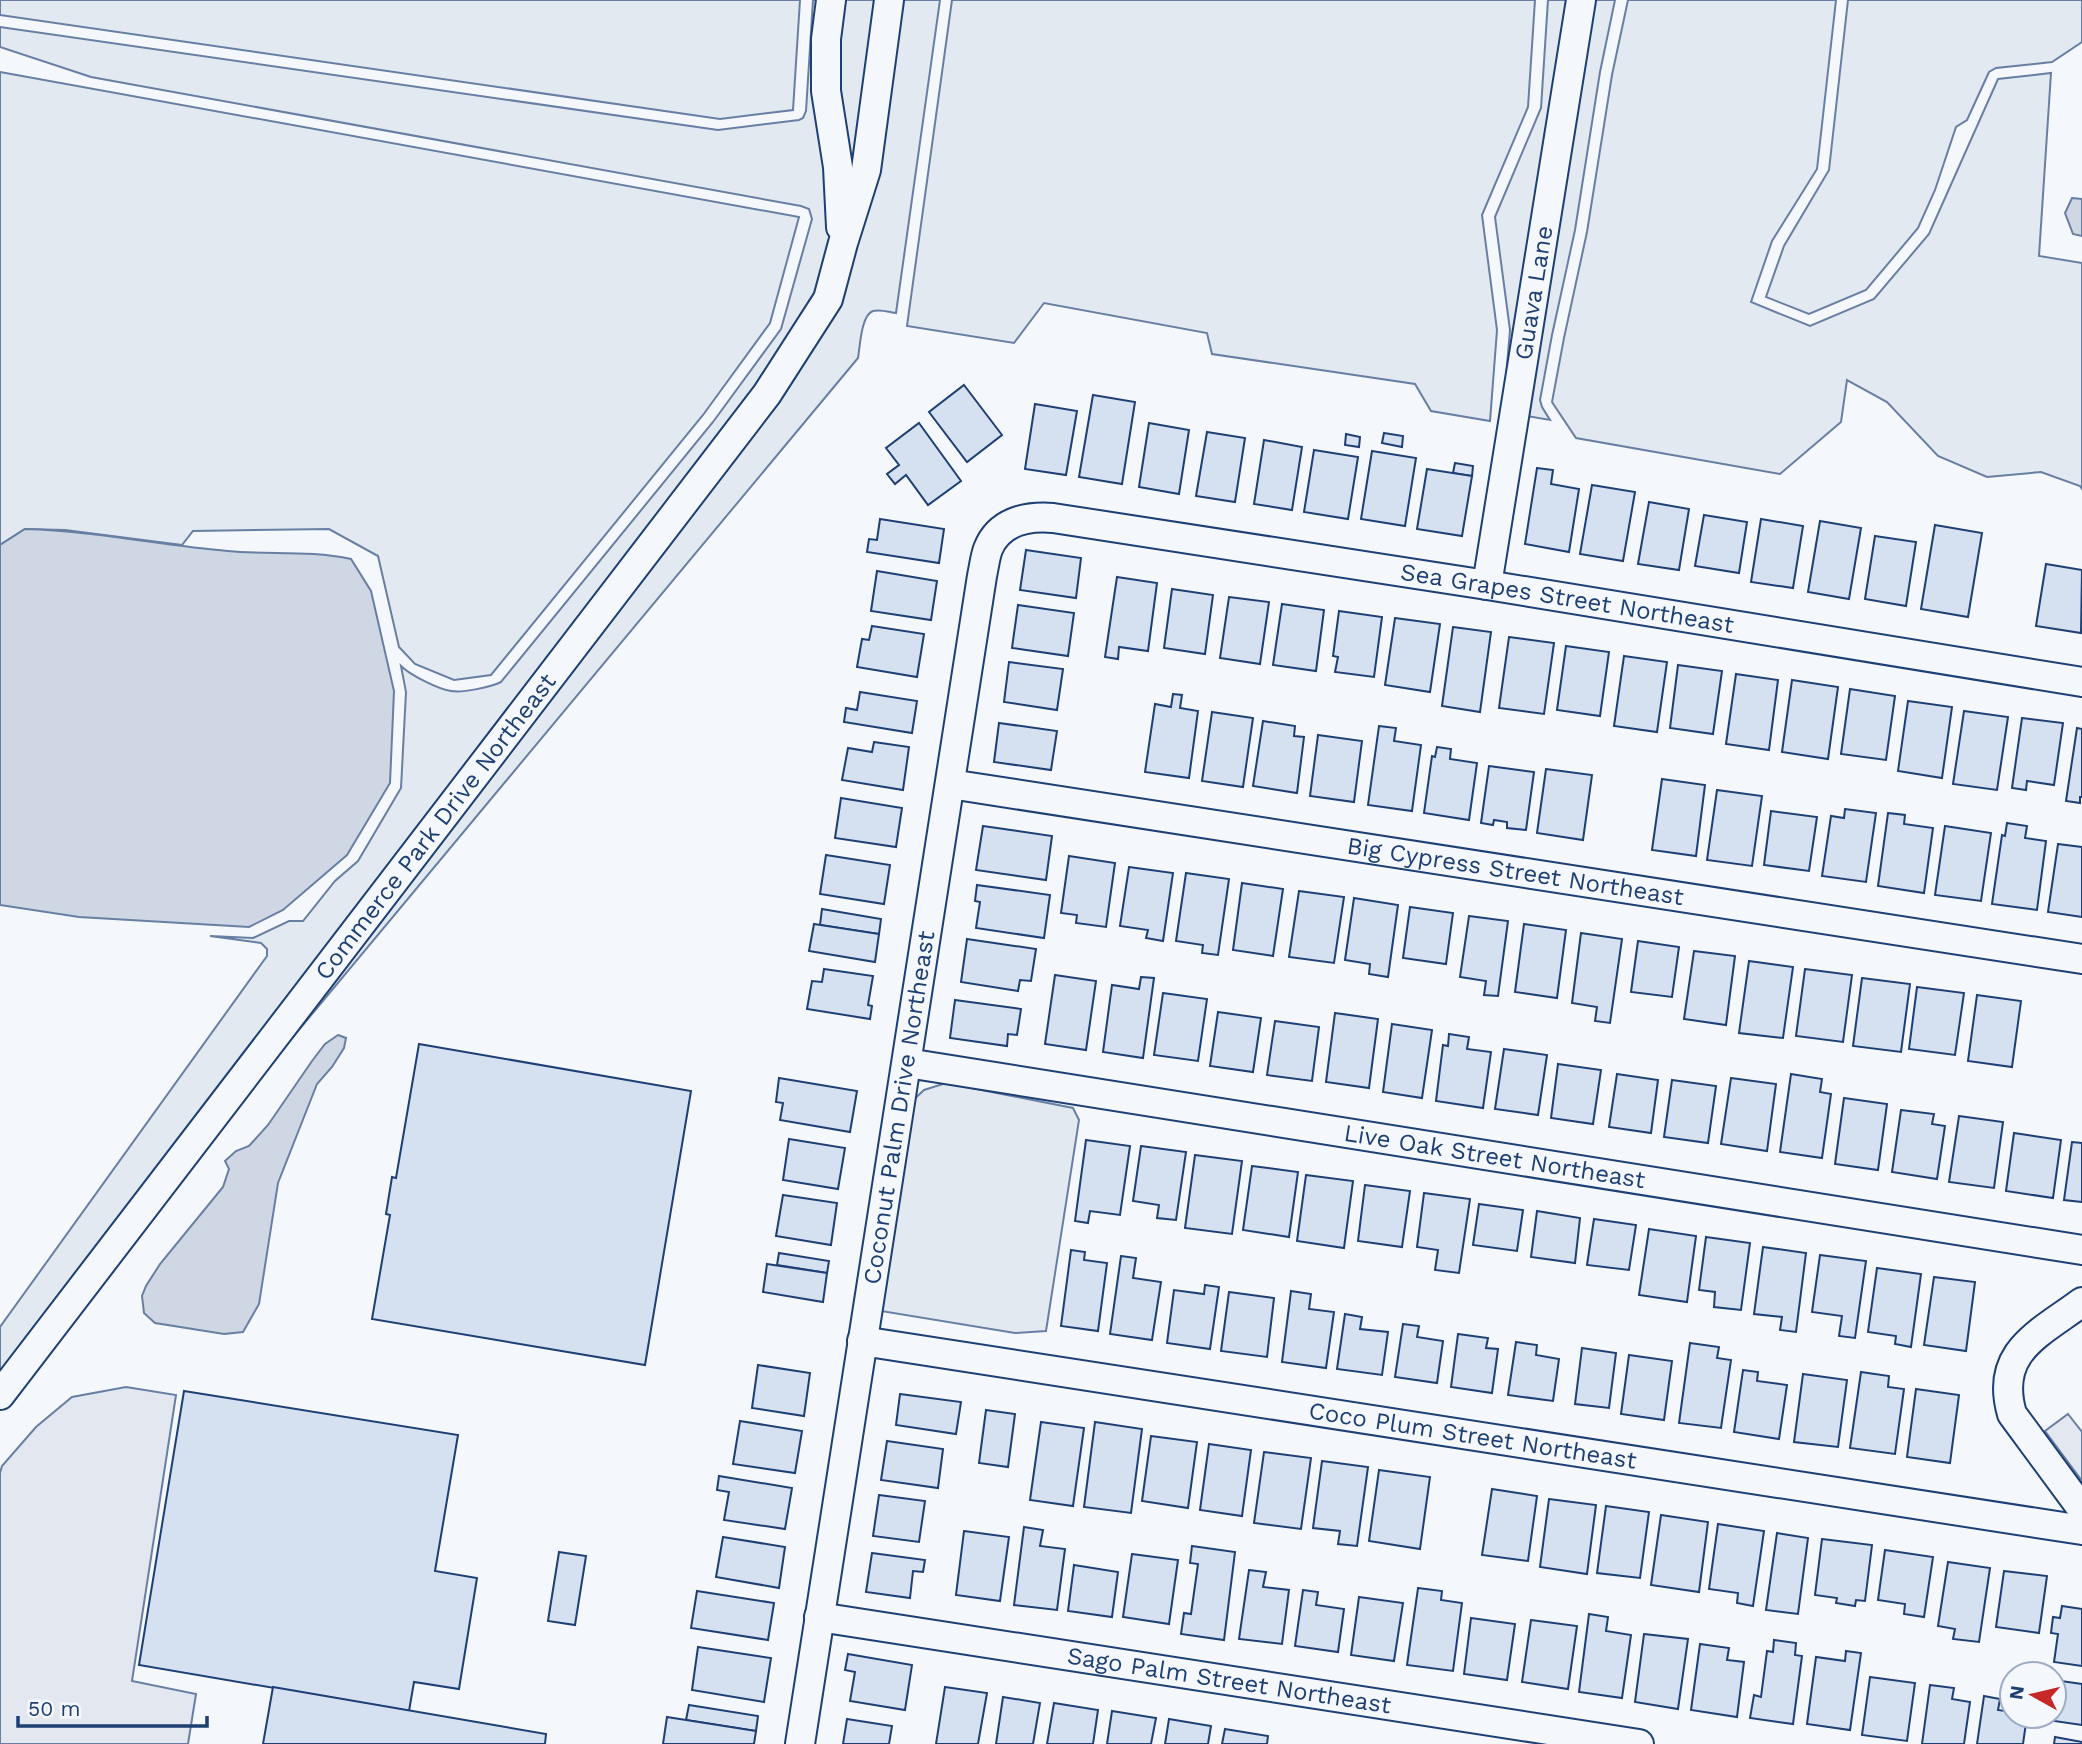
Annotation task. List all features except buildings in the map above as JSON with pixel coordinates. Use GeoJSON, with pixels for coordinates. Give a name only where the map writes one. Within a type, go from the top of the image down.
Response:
{"type":"FeatureCollection","features":[{"type":"Feature","properties":{"kind":"street","name":"Commerce Park Drive Northeast"},"geometry":{"type":"LineString","coordinates":[[831,0],[826,39],[826,91],[838,167],[843,243]]}},
{"type":"Feature","properties":{"kind":"street","name":"Commerce Park Drive Northeast"},"geometry":{"type":"LineString","coordinates":[[0,1395],[767,394],[828,299],[866,170],[889,0]]}},
{"type":"Feature","properties":{"kind":"street","name":"Guava Lane"},"geometry":{"type":"LineString","coordinates":[[1487,585],[1581,0]]}},
{"type":"Feature","properties":{"kind":"street","name":"Sea Grapes Street Northeast"},"geometry":{"type":"LineString","coordinates":[[1053,518],[1487,585],[2082,682]]}},
{"type":"Feature","properties":{"kind":"street","name":"Coconut Palm Drive Northeast"},"geometry":{"type":"LineString","coordinates":[[800,1744],[982,576],[988,549],[995,537],[1018,520],[1053,518]]}},
{"type":"Feature","properties":{"kind":"street","name":"Big Cypress Street Northeast"},"geometry":{"type":"LineString","coordinates":[[950,784],[2082,959]]}},
{"type":"Feature","properties":{"kind":"street","name":"Live Oak Street Northeast"},"geometry":{"type":"LineString","coordinates":[[907,1063],[2082,1250]]}},
{"type":"Feature","properties":{"kind":"street"},"geometry":{"type":"LineString","coordinates":[[2082,1302],[2024,1346],[2012,1361],[2007,1379],[2007,1396],[2012,1414],[2082,1509]]}},
{"type":"Feature","properties":{"kind":"street","name":"Coco Plum Street Northeast"},"geometry":{"type":"LineString","coordinates":[[862,1341],[2082,1531]]}},
{"type":"Feature","properties":{"kind":"street","name":"Sago Palm Street Northeast"},"geometry":{"type":"LineString","coordinates":[[819,1617],[1639,1744]]}},
{"type":"Feature","properties":{"kind":"shaded area"},"geometry":{"type":"Polygon","coordinates":[[[0,0],[800,0],[793,110],[720,119],[0,15],[0,0]]]}},
{"type":"Feature","properties":{"kind":"shaded area"},"geometry":{"type":"Polygon","coordinates":[[[813,0],[940,0],[896,313],[879,310],[869,314],[860,339],[858,358],[0,1389],[0,1327],[267,956],[267,949],[261,943],[210,936],[253,938],[289,921],[303,921],[335,881],[358,861],[401,788],[406,692],[401,666],[424,681],[451,691],[477,689],[501,682],[713,422],[781,329],[812,219],[809,209],[801,206],[91,77],[0,47],[0,27],[718,130],[803,118],[806,111],[813,0]]]}},
{"type":"Feature","properties":{"kind":"shaded area"},"geometry":{"type":"Polygon","coordinates":[[[952,0],[1535,0],[1528,107],[1482,215],[1497,330],[1490,421],[1431,411],[1415,384],[1212,354],[1207,333],[1044,303],[1014,343],[907,326],[952,0]]]}},
{"type":"Feature","properties":{"kind":"shaded area"},"geometry":{"type":"Polygon","coordinates":[[[1548,0],[1615,0],[1600,72],[1575,230],[1540,400],[1550,420],[1503,412],[1510,330],[1495,217],[1541,108],[1548,0]]]}},
{"type":"Feature","properties":{"kind":"shaded area"},"geometry":{"type":"Polygon","coordinates":[[[1628,0],[1836,0],[1817,169],[1772,241],[1751,302],[1810,326],[1874,299],[1929,234],[1998,79],[2051,73],[2039,256],[2082,263],[2082,489],[2041,472],[1987,477],[1938,456],[1887,402],[1847,380],[1841,422],[1780,474],[1576,438],[1552,402],[1587,232],[1612,75],[1628,0]]]}},
{"type":"Feature","properties":{"kind":"shaded area"},"geometry":{"type":"Polygon","coordinates":[[[1848,0],[2082,0],[2082,42],[2052,62],[1996,68],[1989,72],[1967,120],[1956,127],[1935,190],[1918,228],[1866,290],[1809,314],[1766,297],[1784,246],[1829,170],[1848,0]]]}},
{"type":"Feature","properties":{"kind":"shaded area"},"geometry":{"type":"Polygon","coordinates":[[[0,72],[799,217],[770,323],[703,415],[491,675],[454,680],[415,664],[399,647],[378,556],[329,529],[193,531],[182,545],[65,530],[25,529],[0,545],[0,72]]]}},
{"type":"Feature","properties":{"kind":"shaded area"},"geometry":{"type":"Polygon","coordinates":[[[2072,198],[2082,199],[2082,236],[2073,234],[2065,213],[2072,198]]]}},
{"type":"Feature","properties":{"kind":"shaded area"},"geometry":{"type":"Polygon","coordinates":[[[25,529],[76,532],[228,551],[351,559],[371,591],[394,691],[390,783],[347,855],[283,910],[249,927],[79,917],[0,905],[0,545],[25,529]]]}},
{"type":"Feature","properties":{"kind":"shaded area"},"geometry":{"type":"Polygon","coordinates":[[[338,1035],[346,1038],[344,1048],[317,1084],[278,1183],[259,1304],[243,1332],[224,1334],[155,1323],[144,1313],[142,1296],[146,1286],[160,1264],[223,1187],[229,1169],[225,1161],[236,1151],[249,1146],[268,1125],[325,1044],[338,1035]]]}},
{"type":"Feature","properties":{"kind":"shaded area"},"geometry":{"type":"Polygon","coordinates":[[[946,1083],[1073,1108],[1079,1120],[1046,1331],[1015,1333],[881,1311],[910,1103],[924,1090],[946,1083]]]}},
{"type":"Feature","properties":{"kind":"shaded area"},"geometry":{"type":"Polygon","coordinates":[[[126,1387],[176,1395],[132,1681],[196,1694],[188,1744],[0,1744],[2,1466],[36,1427],[72,1397],[126,1387]]]}},
{"type":"Feature","properties":{"kind":"shaded area"},"geometry":{"type":"Polygon","coordinates":[[[2068,1414],[2082,1432],[2082,1481],[2045,1431],[2068,1414]]]}}]}
